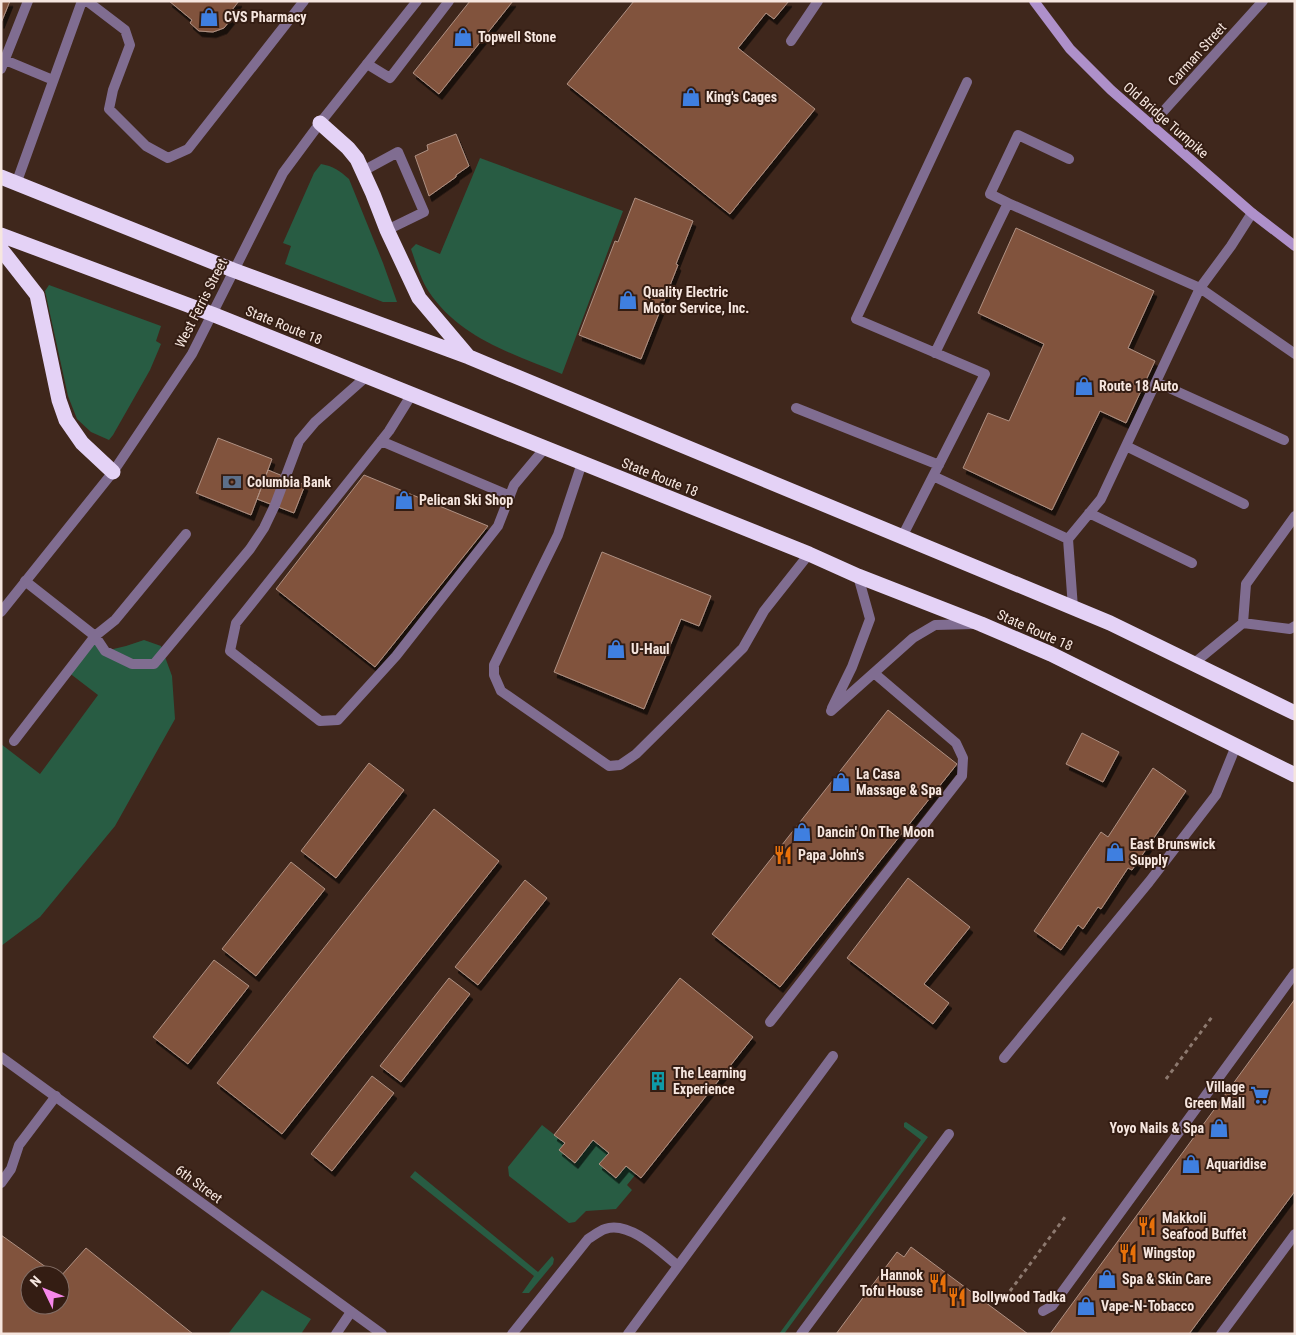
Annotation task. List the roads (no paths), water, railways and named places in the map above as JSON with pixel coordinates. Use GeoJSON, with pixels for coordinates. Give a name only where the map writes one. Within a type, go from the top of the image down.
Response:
{"type":"FeatureCollection","features":[{"type":"Feature","properties":{"kind":"highway"},"geometry":{"type":"LineString","coordinates":[[320,122],[348,148],[357,160],[419,298],[469,357]]}},
{"type":"Feature","properties":{"kind":"highway"},"geometry":{"type":"LineString","coordinates":[[1,177],[233,270],[469,357],[1110,623],[1295,713]]}},
{"type":"Feature","properties":{"kind":"highway","name":"State Route 18"},"geometry":{"type":"LineString","coordinates":[[1,235],[212,314],[981,624],[1052,654],[1295,775]]}},
{"type":"Feature","properties":{"kind":"highway"},"geometry":{"type":"LineString","coordinates":[[1,250],[37,295],[59,400],[66,420],[82,443],[113,472]]}},
{"type":"Feature","properties":{"kind":"street"},"geometry":{"type":"LineString","coordinates":[[28,1],[3,65],[54,80]]}},
{"type":"Feature","properties":{"kind":"street"},"geometry":{"type":"LineString","coordinates":[[16,184],[82,1]]}},
{"type":"Feature","properties":{"kind":"street"},"geometry":{"type":"LineString","coordinates":[[86,1],[125,30],[130,45],[113,90],[109,109],[146,146],[168,158],[188,149],[304,1]]}},
{"type":"Feature","properties":{"kind":"street","name":"West Ferris Street"},"geometry":{"type":"LineString","coordinates":[[1,612],[113,472],[192,354],[283,173],[320,122],[417,1]]}},
{"type":"Feature","properties":{"kind":"street"},"geometry":{"type":"LineString","coordinates":[[367,64],[390,78],[449,1]]}},
{"type":"Feature","properties":{"kind":"street"},"geometry":{"type":"LineString","coordinates":[[791,41],[818,1]]}},
{"type":"Feature","properties":{"kind":"street","name":"Old Bridge Turnpike"},"geometry":{"type":"LineString","coordinates":[[1034,1],[1070,48],[1111,90],[1252,213],[1295,246]]}},
{"type":"Feature","properties":{"kind":"street","name":"Carman Street"},"geometry":{"type":"LineString","coordinates":[[1151,124],[1263,1]]}},
{"type":"Feature","properties":{"kind":"street"},"geometry":{"type":"LineString","coordinates":[[902,537],[985,374],[856,319],[967,82]]}},
{"type":"Feature","properties":{"kind":"street"},"geometry":{"type":"LineString","coordinates":[[1069,159],[1018,135],[990,194],[1200,288],[1295,354]]}},
{"type":"Feature","properties":{"kind":"street"},"geometry":{"type":"LineString","coordinates":[[362,171],[398,152],[424,212],[387,230]]}},
{"type":"Feature","properties":{"kind":"street"},"geometry":{"type":"LineString","coordinates":[[935,353],[1008,203]]}},
{"type":"Feature","properties":{"kind":"street"},"geometry":{"type":"LineString","coordinates":[[1073,608],[1068,539],[1101,499],[1200,288],[1231,246],[1252,213]]}},
{"type":"Feature","properties":{"kind":"street"},"geometry":{"type":"LineString","coordinates":[[25,581],[95,636],[105,651],[132,664],[154,664],[250,549],[264,528],[275,505],[299,441],[315,422],[368,376]]}},
{"type":"Feature","properties":{"kind":"street"},"geometry":{"type":"LineString","coordinates":[[1156,382],[1284,440]]}},
{"type":"Feature","properties":{"kind":"street"},"geometry":{"type":"LineString","coordinates":[[412,394],[389,431],[236,623],[230,651],[320,721],[338,720],[396,656],[498,526],[514,485],[545,448]]}},
{"type":"Feature","properties":{"kind":"street"},"geometry":{"type":"LineString","coordinates":[[796,408],[939,465]]}},
{"type":"Feature","properties":{"kind":"street"},"geometry":{"type":"LineString","coordinates":[[380,441],[510,496]]}},
{"type":"Feature","properties":{"kind":"street"},"geometry":{"type":"LineString","coordinates":[[1126,446],[1244,504]]}},
{"type":"Feature","properties":{"kind":"street"},"geometry":{"type":"LineString","coordinates":[[582,463],[558,536],[494,665],[494,675],[501,691],[610,766],[620,765],[636,754],[743,648],[764,611],[809,554]]}},
{"type":"Feature","properties":{"kind":"street"},"geometry":{"type":"LineString","coordinates":[[933,476],[1068,539]]}},
{"type":"Feature","properties":{"kind":"street"},"geometry":{"type":"LineString","coordinates":[[1089,513],[1192,563]]}},
{"type":"Feature","properties":{"kind":"street"},"geometry":{"type":"LineString","coordinates":[[1194,664],[1243,623],[1246,584],[1295,516]]}},
{"type":"Feature","properties":{"kind":"street"},"geometry":{"type":"LineString","coordinates":[[14,740],[95,636],[115,620],[186,534]]}},
{"type":"Feature","properties":{"kind":"street"},"geometry":{"type":"LineString","coordinates":[[858,576],[870,619],[852,667],[831,711],[913,638],[935,625],[981,624]]}},
{"type":"Feature","properties":{"kind":"street"},"geometry":{"type":"LineString","coordinates":[[1243,623],[1290,629],[1295,626]]}},
{"type":"Feature","properties":{"kind":"street"},"geometry":{"type":"LineString","coordinates":[[770,1022],[962,776],[963,758],[956,743],[874,673]]}},
{"type":"Feature","properties":{"kind":"street"},"geometry":{"type":"LineString","coordinates":[[1004,1058],[1149,882],[1216,795],[1236,746]]}},
{"type":"Feature","properties":{"kind":"street"},"geometry":{"type":"LineString","coordinates":[[1043,1311],[1052,1306],[1295,973]]}},
{"type":"Feature","properties":{"kind":"street","name":"6th Street"},"geometry":{"type":"LineString","coordinates":[[1,1056],[382,1334]]}},
{"type":"Feature","properties":{"kind":"street"},"geometry":{"type":"LineString","coordinates":[[628,1334],[833,1056]]}},
{"type":"Feature","properties":{"kind":"street"},"geometry":{"type":"LineString","coordinates":[[1,1183],[11,1169],[18,1145],[56,1096]]}},
{"type":"Feature","properties":{"kind":"street"},"geometry":{"type":"LineString","coordinates":[[802,1334],[949,1134]]}},
{"type":"Feature","properties":{"kind":"street"},"geometry":{"type":"LineString","coordinates":[[512,1334],[588,1239],[605,1229],[618,1227],[643,1238],[678,1266]]}},
{"type":"Feature","properties":{"kind":"street"},"geometry":{"type":"LineString","coordinates":[[1220,1334],[1295,1234]]}},
{"type":"Feature","properties":{"kind":"street"},"geometry":{"type":"LineString","coordinates":[[336,1334],[351,1312]]}},
{"type":"Feature","properties":{"kind":"place","name":"CVS Pharmacy"},"geometry":{"type":"Point","coordinates":[209,17]}},
{"type":"Feature","properties":{"kind":"place","name":"Topwell Stone"},"geometry":{"type":"Point","coordinates":[463,37]}},
{"type":"Feature","properties":{"kind":"place","name":"King's Cages"},"geometry":{"type":"Point","coordinates":[691,97]}},
{"type":"Feature","properties":{"kind":"place","name":"Quality Electric Motor Service, Inc."},"geometry":{"type":"Point","coordinates":[628,300]}},
{"type":"Feature","properties":{"kind":"place","name":"Route 18 Auto"},"geometry":{"type":"Point","coordinates":[1084,386]}},
{"type":"Feature","properties":{"kind":"place","name":"Columbia Bank"},"geometry":{"type":"Point","coordinates":[232,482]}},
{"type":"Feature","properties":{"kind":"place","name":"Pelican Ski Shop"},"geometry":{"type":"Point","coordinates":[404,500]}},
{"type":"Feature","properties":{"kind":"place","name":"U-Haul"},"geometry":{"type":"Point","coordinates":[616,649]}},
{"type":"Feature","properties":{"kind":"place","name":"La Casa Massage & Spa"},"geometry":{"type":"Point","coordinates":[841,782]}},
{"type":"Feature","properties":{"kind":"place","name":"Dancin' On The Moon"},"geometry":{"type":"Point","coordinates":[802,832]}},
{"type":"Feature","properties":{"kind":"place","name":"East Brunswick Supply"},"geometry":{"type":"Point","coordinates":[1115,852]}},
{"type":"Feature","properties":{"kind":"place","name":"Papa John's"},"geometry":{"type":"Point","coordinates":[783,855]}},
{"type":"Feature","properties":{"kind":"place","name":"The Learning Experience"},"geometry":{"type":"Point","coordinates":[658,1081]}},
{"type":"Feature","properties":{"kind":"place","name":"Village Green Mall"},"geometry":{"type":"Point","coordinates":[1260,1095]}},
{"type":"Feature","properties":{"kind":"place","name":"Yoyo Nails & Spa"},"geometry":{"type":"Point","coordinates":[1219,1128]}},
{"type":"Feature","properties":{"kind":"place","name":"Aquaridise"},"geometry":{"type":"Point","coordinates":[1191,1164]}},
{"type":"Feature","properties":{"kind":"place","name":"Makkoli Seafood Buffet"},"geometry":{"type":"Point","coordinates":[1147,1226]}},
{"type":"Feature","properties":{"kind":"place","name":"Wingstop"},"geometry":{"type":"Point","coordinates":[1128,1253]}},
{"type":"Feature","properties":{"kind":"place","name":"Spa & Skin Care"},"geometry":{"type":"Point","coordinates":[1107,1279]}},
{"type":"Feature","properties":{"kind":"place","name":"Hannok Tofu House"},"geometry":{"type":"Point","coordinates":[938,1283]}},
{"type":"Feature","properties":{"kind":"place","name":"Bollywood Tadka"},"geometry":{"type":"Point","coordinates":[957,1297]}},
{"type":"Feature","properties":{"kind":"place","name":"Vape-N-Tobacco"},"geometry":{"type":"Point","coordinates":[1086,1306]}}]}
